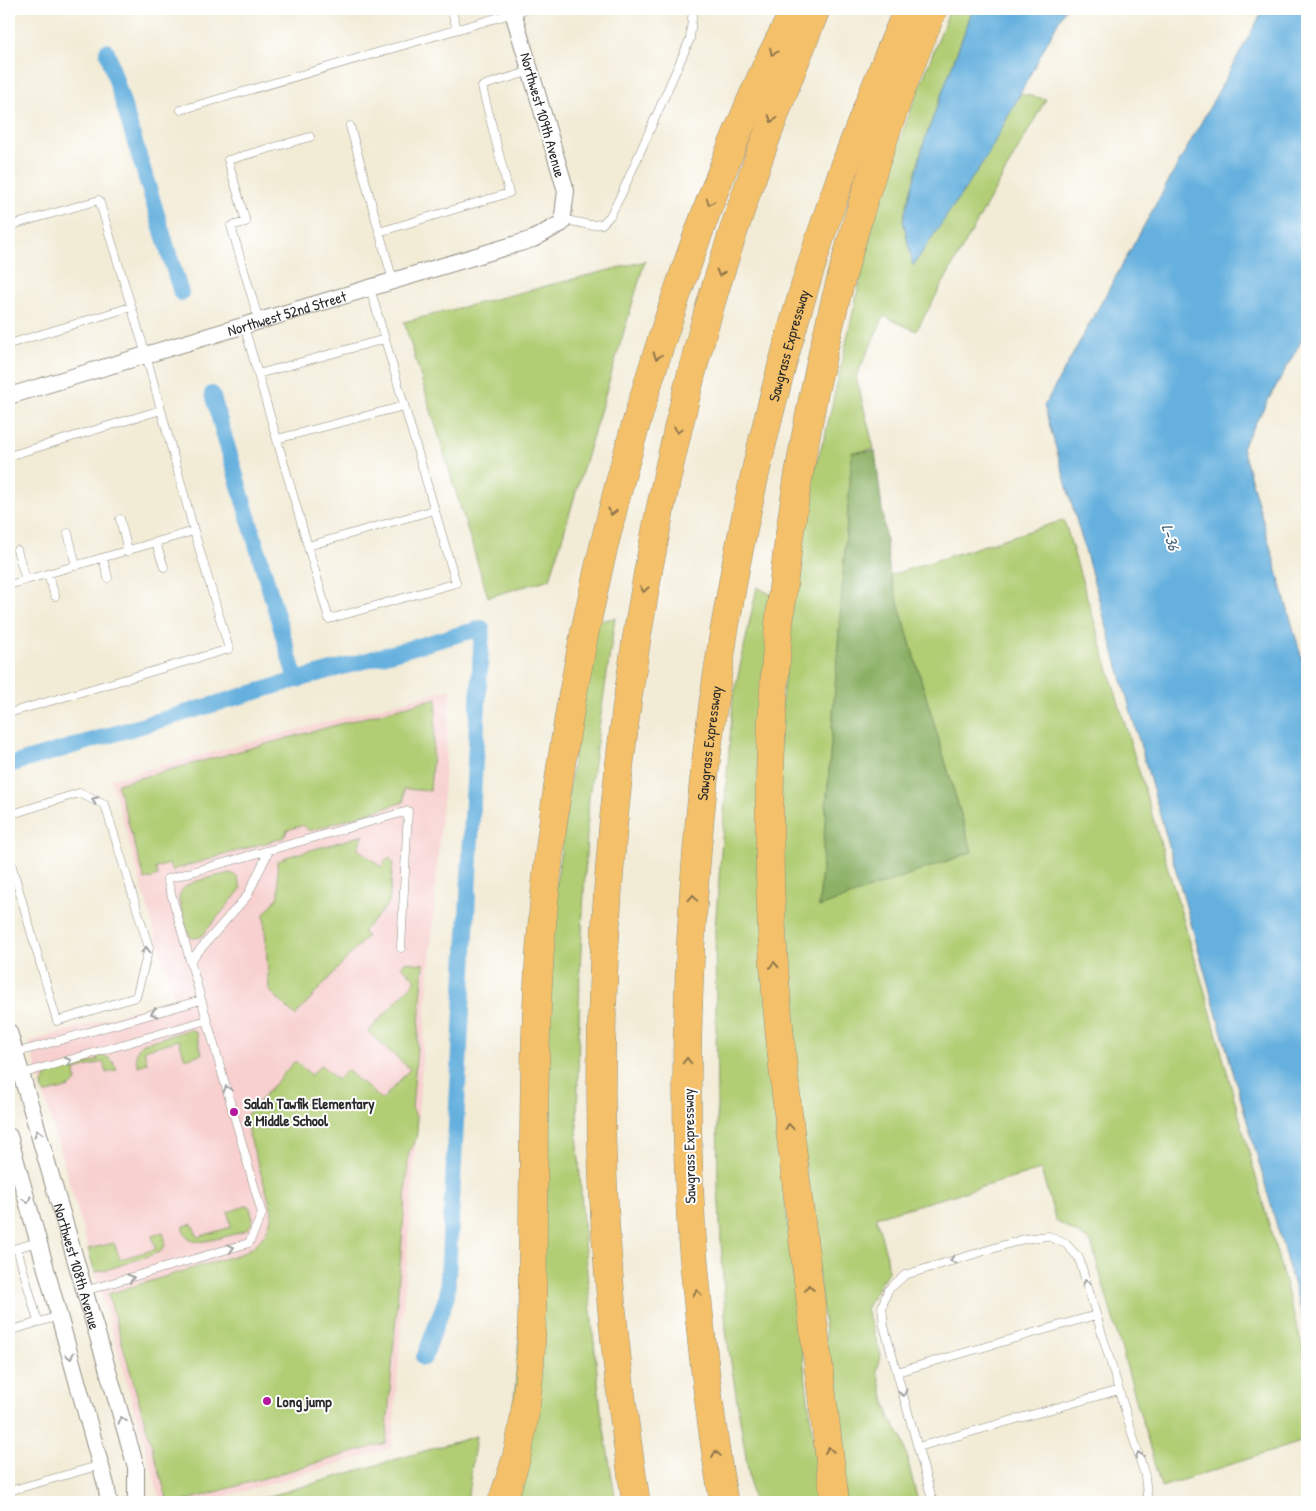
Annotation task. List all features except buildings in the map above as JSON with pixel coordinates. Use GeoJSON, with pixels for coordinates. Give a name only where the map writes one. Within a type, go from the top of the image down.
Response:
{"type":"FeatureCollection","features":[{"type":"Feature","properties":{"kind":"highway"},"geometry":{"type":"LineString","coordinates":[[502,1502],[519,1446],[530,1372],[534,1075],[540,950],[563,753],[584,636],[621,476],[641,407],[688,262],[713,193],[747,111],[795,9]]}},
{"type":"Feature","properties":{"kind":"highway"},"geometry":{"type":"LineString","coordinates":[[636,1502],[622,1407],[608,1264],[603,1179],[601,1093],[605,922],[622,742],[647,574],[681,415],[703,332],[754,168],[784,86],[816,9]]}},
{"type":"Feature","properties":{"kind":"highway","name":"Sawgrass Expressway"},"geometry":{"type":"LineString","coordinates":[[724,1502],[709,1400],[699,1308],[691,1222],[688,1137],[687,1044],[693,884],[710,724],[723,633],[739,548],[776,386],[826,221],[884,65],[908,9]]}},
{"type":"Feature","properties":{"kind":"highway"},"geometry":{"type":"LineString","coordinates":[[835,1502],[779,1032],[771,908],[770,848],[770,772],[775,681],[782,599],[795,497],[830,319],[872,171],[910,64],[933,9]]}},
{"type":"Feature","properties":{"kind":"street","name":"Northwest 109th Avenue"},"geometry":{"type":"LineString","coordinates":[[518,10],[531,71],[566,191],[562,221]]}},
{"type":"Feature","properties":{"kind":"street","name":"Northwest 52nd Street"},"geometry":{"type":"LineString","coordinates":[[9,396],[534,239],[562,221]]}},
{"type":"Feature","properties":{"kind":"street","name":"Northwest 108th Avenue"},"geometry":{"type":"LineString","coordinates":[[9,1032],[15,1076],[84,1292],[136,1467],[136,1498],[134,1502]]}},
{"type":"Feature","properties":{"kind":"street","name":"Northwest 108th Avenue"},"geometry":{"type":"LineString","coordinates":[[9,1136],[101,1465],[109,1502]]}},
{"type":"Feature","properties":{"kind":"lane"},"geometry":{"type":"LineString","coordinates":[[451,9],[457,29]]}},
{"type":"Feature","properties":{"kind":"lane"},"geometry":{"type":"LineString","coordinates":[[562,221],[590,226],[602,224],[610,216],[690,39],[693,9]]}},
{"type":"Feature","properties":{"kind":"lane"},"geometry":{"type":"LineString","coordinates":[[181,110],[518,10]]}},
{"type":"Feature","properties":{"kind":"lane"},"geometry":{"type":"LineString","coordinates":[[379,232],[509,193],[482,87],[485,84],[531,71]]}},
{"type":"Feature","properties":{"kind":"lane"},"geometry":{"type":"LineString","coordinates":[[350,126],[393,281]]}},
{"type":"Feature","properties":{"kind":"lane"},"geometry":{"type":"LineString","coordinates":[[310,138],[228,160],[246,222],[231,226],[252,324],[258,374],[328,619],[456,583],[370,288]]}},
{"type":"Feature","properties":{"kind":"lane"},"geometry":{"type":"LineString","coordinates":[[9,226],[99,200],[146,355],[229,650],[9,714]]}},
{"type":"Feature","properties":{"kind":"lane"},"geometry":{"type":"LineString","coordinates":[[9,344],[131,306]]}},
{"type":"Feature","properties":{"kind":"lane"},"geometry":{"type":"LineString","coordinates":[[258,374],[385,339]]}},
{"type":"Feature","properties":{"kind":"lane"},"geometry":{"type":"LineString","coordinates":[[277,439],[404,406]]}},
{"type":"Feature","properties":{"kind":"lane"},"geometry":{"type":"LineString","coordinates":[[9,456],[161,410]]}},
{"type":"Feature","properties":{"kind":"lane"},"geometry":{"type":"LineString","coordinates":[[308,546],[434,510]]}},
{"type":"Feature","properties":{"kind":"lane"},"geometry":{"type":"LineString","coordinates":[[120,519],[128,551]]}},
{"type":"Feature","properties":{"kind":"lane"},"geometry":{"type":"LineString","coordinates":[[9,585],[194,531]]}},
{"type":"Feature","properties":{"kind":"lane"},"geometry":{"type":"LineString","coordinates":[[68,533],[76,566]]}},
{"type":"Feature","properties":{"kind":"lane"},"geometry":{"type":"LineString","coordinates":[[156,542],[164,567]]}},
{"type":"Feature","properties":{"kind":"lane"},"geometry":{"type":"LineString","coordinates":[[17,550],[26,580]]}},
{"type":"Feature","properties":{"kind":"lane"},"geometry":{"type":"LineString","coordinates":[[103,558],[108,578]]}},
{"type":"Feature","properties":{"kind":"lane"},"geometry":{"type":"LineString","coordinates":[[48,574],[55,596]]}},
{"type":"Feature","properties":{"kind":"lane"},"geometry":{"type":"LineString","coordinates":[[9,815],[79,793],[105,805],[148,948],[136,997],[57,1021],[9,856]]}},
{"type":"Feature","properties":{"kind":"lane"},"geometry":{"type":"LineString","coordinates":[[84,1292],[249,1242],[262,1214],[167,879],[408,812],[400,948]]}},
{"type":"Feature","properties":{"kind":"lane"},"geometry":{"type":"LineString","coordinates":[[190,961],[247,896],[269,850]]}},
{"type":"Feature","properties":{"kind":"lane"},"geometry":{"type":"LineString","coordinates":[[12,1054],[201,1000]]}},
{"type":"Feature","properties":{"kind":"lane"},"geometry":{"type":"LineString","coordinates":[[15,1076],[207,1020]]}},
{"type":"Feature","properties":{"kind":"lane"},"geometry":{"type":"LineString","coordinates":[[933,1502],[884,1326],[882,1307],[888,1290],[905,1275],[1024,1239],[1048,1236],[1066,1244],[1079,1258],[1145,1476],[1147,1495],[1145,1502]]}},
{"type":"Feature","properties":{"kind":"lane"},"geometry":{"type":"LineString","coordinates":[[38,1242],[13,1249],[38,1322]]}},
{"type":"Feature","properties":{"kind":"lane"},"geometry":{"type":"LineString","coordinates":[[897,1372],[1096,1315]]}},
{"type":"Feature","properties":{"kind":"lane"},"geometry":{"type":"LineString","coordinates":[[9,1331],[59,1316]]}},
{"type":"Feature","properties":{"kind":"lane"},"geometry":{"type":"LineString","coordinates":[[918,1447],[1119,1390]]}},
{"type":"Feature","properties":{"kind":"lane"},"geometry":{"type":"LineString","coordinates":[[10,1488],[101,1465]]}},
{"type":"Feature","properties":{"kind":"shaded area","name":"Salah Tawfik Elementary & Middle School"},"geometry":{"type":"Polygon","coordinates":[[[451,689],[392,1448],[206,1502],[161,1502],[29,1042],[174,999],[111,779],[451,689]]]}},
{"type":"Feature","properties":{"kind":"green space"},"geometry":{"type":"Polygon","coordinates":[[[950,9],[973,9],[925,139],[903,220],[913,265],[987,156],[1020,94],[1046,99],[916,331],[884,316],[856,377],[874,449],[852,453],[819,907],[972,852],[890,575],[1064,520],[1207,999],[1307,1363],[1307,1440],[1161,1487],[1091,1242],[1056,1221],[1041,1170],[876,1217],[887,1257],[888,1272],[866,1309],[881,1355],[877,1371],[890,1419],[902,1437],[918,1502],[845,1502],[782,967],[779,724],[804,500],[825,436],[882,184],[950,9]]]}},
{"type":"Feature","properties":{"kind":"green space"},"geometry":{"type":"Polygon","coordinates":[[[645,261],[550,579],[488,597],[404,322],[645,261]]]}},
{"type":"Feature","properties":{"kind":"green space"},"geometry":{"type":"Polygon","coordinates":[[[875,451],[890,575],[972,852],[819,907],[852,452],[875,451]]]}},
{"type":"Feature","properties":{"kind":"green space"},"geometry":{"type":"Polygon","coordinates":[[[757,587],[772,595],[776,1115],[821,1502],[753,1502],[726,1331],[718,1186],[715,929],[733,699],[757,587]]]}},
{"type":"Feature","properties":{"kind":"green space"},"geometry":{"type":"Polygon","coordinates":[[[615,618],[589,797],[580,969],[577,1130],[585,1253],[601,1411],[616,1502],[507,1502],[547,951],[592,622],[615,618]]]}},
{"type":"Feature","properties":{"kind":"green space"},"geometry":{"type":"Polygon","coordinates":[[[437,698],[430,791],[404,789],[404,802],[309,831],[303,825],[287,830],[282,838],[172,870],[169,864],[156,868],[158,876],[145,880],[117,784],[437,698]]]}},
{"type":"Feature","properties":{"kind":"green space"},"geometry":{"type":"Polygon","coordinates":[[[364,835],[357,848],[381,867],[389,857],[393,864],[389,903],[363,932],[367,936],[295,1016],[269,990],[264,914],[279,896],[277,862],[286,857],[364,835]]]}},
{"type":"Feature","properties":{"kind":"green space"},"geometry":{"type":"Polygon","coordinates":[[[229,873],[236,876],[241,889],[202,936],[192,938],[189,935],[179,900],[180,894],[186,886],[195,882],[229,873]]]}},
{"type":"Feature","properties":{"kind":"green space"},"geometry":{"type":"Polygon","coordinates":[[[405,962],[424,964],[412,1108],[415,1113],[417,1130],[415,1142],[409,1151],[386,1443],[181,1502],[168,1502],[108,1294],[243,1253],[260,1241],[267,1230],[272,1210],[244,1118],[295,1061],[311,1075],[321,1065],[337,1080],[347,1070],[382,1100],[410,1069],[368,1032],[416,980],[401,966],[405,962]]]}},
{"type":"Feature","properties":{"kind":"green space"},"geometry":{"type":"Polygon","coordinates":[[[188,1030],[196,1032],[202,1054],[185,1059],[179,1040],[144,1050],[147,1063],[138,1066],[136,1055],[141,1044],[188,1030]]]}},
{"type":"Feature","properties":{"kind":"green space"},"geometry":{"type":"Polygon","coordinates":[[[101,1055],[111,1060],[117,1070],[106,1073],[103,1062],[75,1070],[76,1081],[70,1087],[44,1094],[42,1085],[47,1075],[98,1060],[97,1056],[101,1055]]]}},
{"type":"Feature","properties":{"kind":"green space"},"geometry":{"type":"Polygon","coordinates":[[[249,1205],[253,1219],[249,1227],[243,1231],[197,1242],[185,1235],[184,1226],[192,1224],[198,1237],[231,1227],[228,1212],[249,1205]]]}},
{"type":"Feature","properties":{"kind":"green space"},"geometry":{"type":"Polygon","coordinates":[[[163,1232],[165,1243],[164,1248],[160,1252],[95,1272],[88,1249],[114,1243],[120,1259],[156,1249],[152,1236],[163,1232]]]}},
{"type":"Feature","properties":{"kind":"green space"},"geometry":{"type":"Polygon","coordinates":[[[476,1436],[467,1502],[250,1502],[476,1436]]]}},
{"type":"Feature","properties":{"kind":"water"},"geometry":{"type":"Polygon","coordinates":[[[973,9],[1065,9],[987,156],[913,266],[903,220],[925,139],[973,9]]]}},
{"type":"Feature","properties":{"kind":"water","name":"L-36"},"geometry":{"type":"Polygon","coordinates":[[[1264,9],[1307,9],[1307,331],[1242,447],[1307,677],[1307,1332],[1044,406],[1264,9]]]}},
{"type":"Feature","properties":{"kind":"waterway"},"geometry":{"type":"LineString","coordinates":[[107,51],[181,293]]}},
{"type":"Feature","properties":{"kind":"waterway"},"geometry":{"type":"LineString","coordinates":[[212,394],[296,680],[482,628],[447,1296],[424,1358]]}},
{"type":"Feature","properties":{"kind":"waterway"},"geometry":{"type":"LineString","coordinates":[[9,765],[296,680]]}},
{"type":"Feature","properties":{"kind":"place","name":"Salah Tawfik Elementary & Middle School"},"geometry":{"type":"Point","coordinates":[234,1112]}},
{"type":"Feature","properties":{"kind":"place","name":"Long jump"},"geometry":{"type":"Point","coordinates":[267,1401]}}]}
